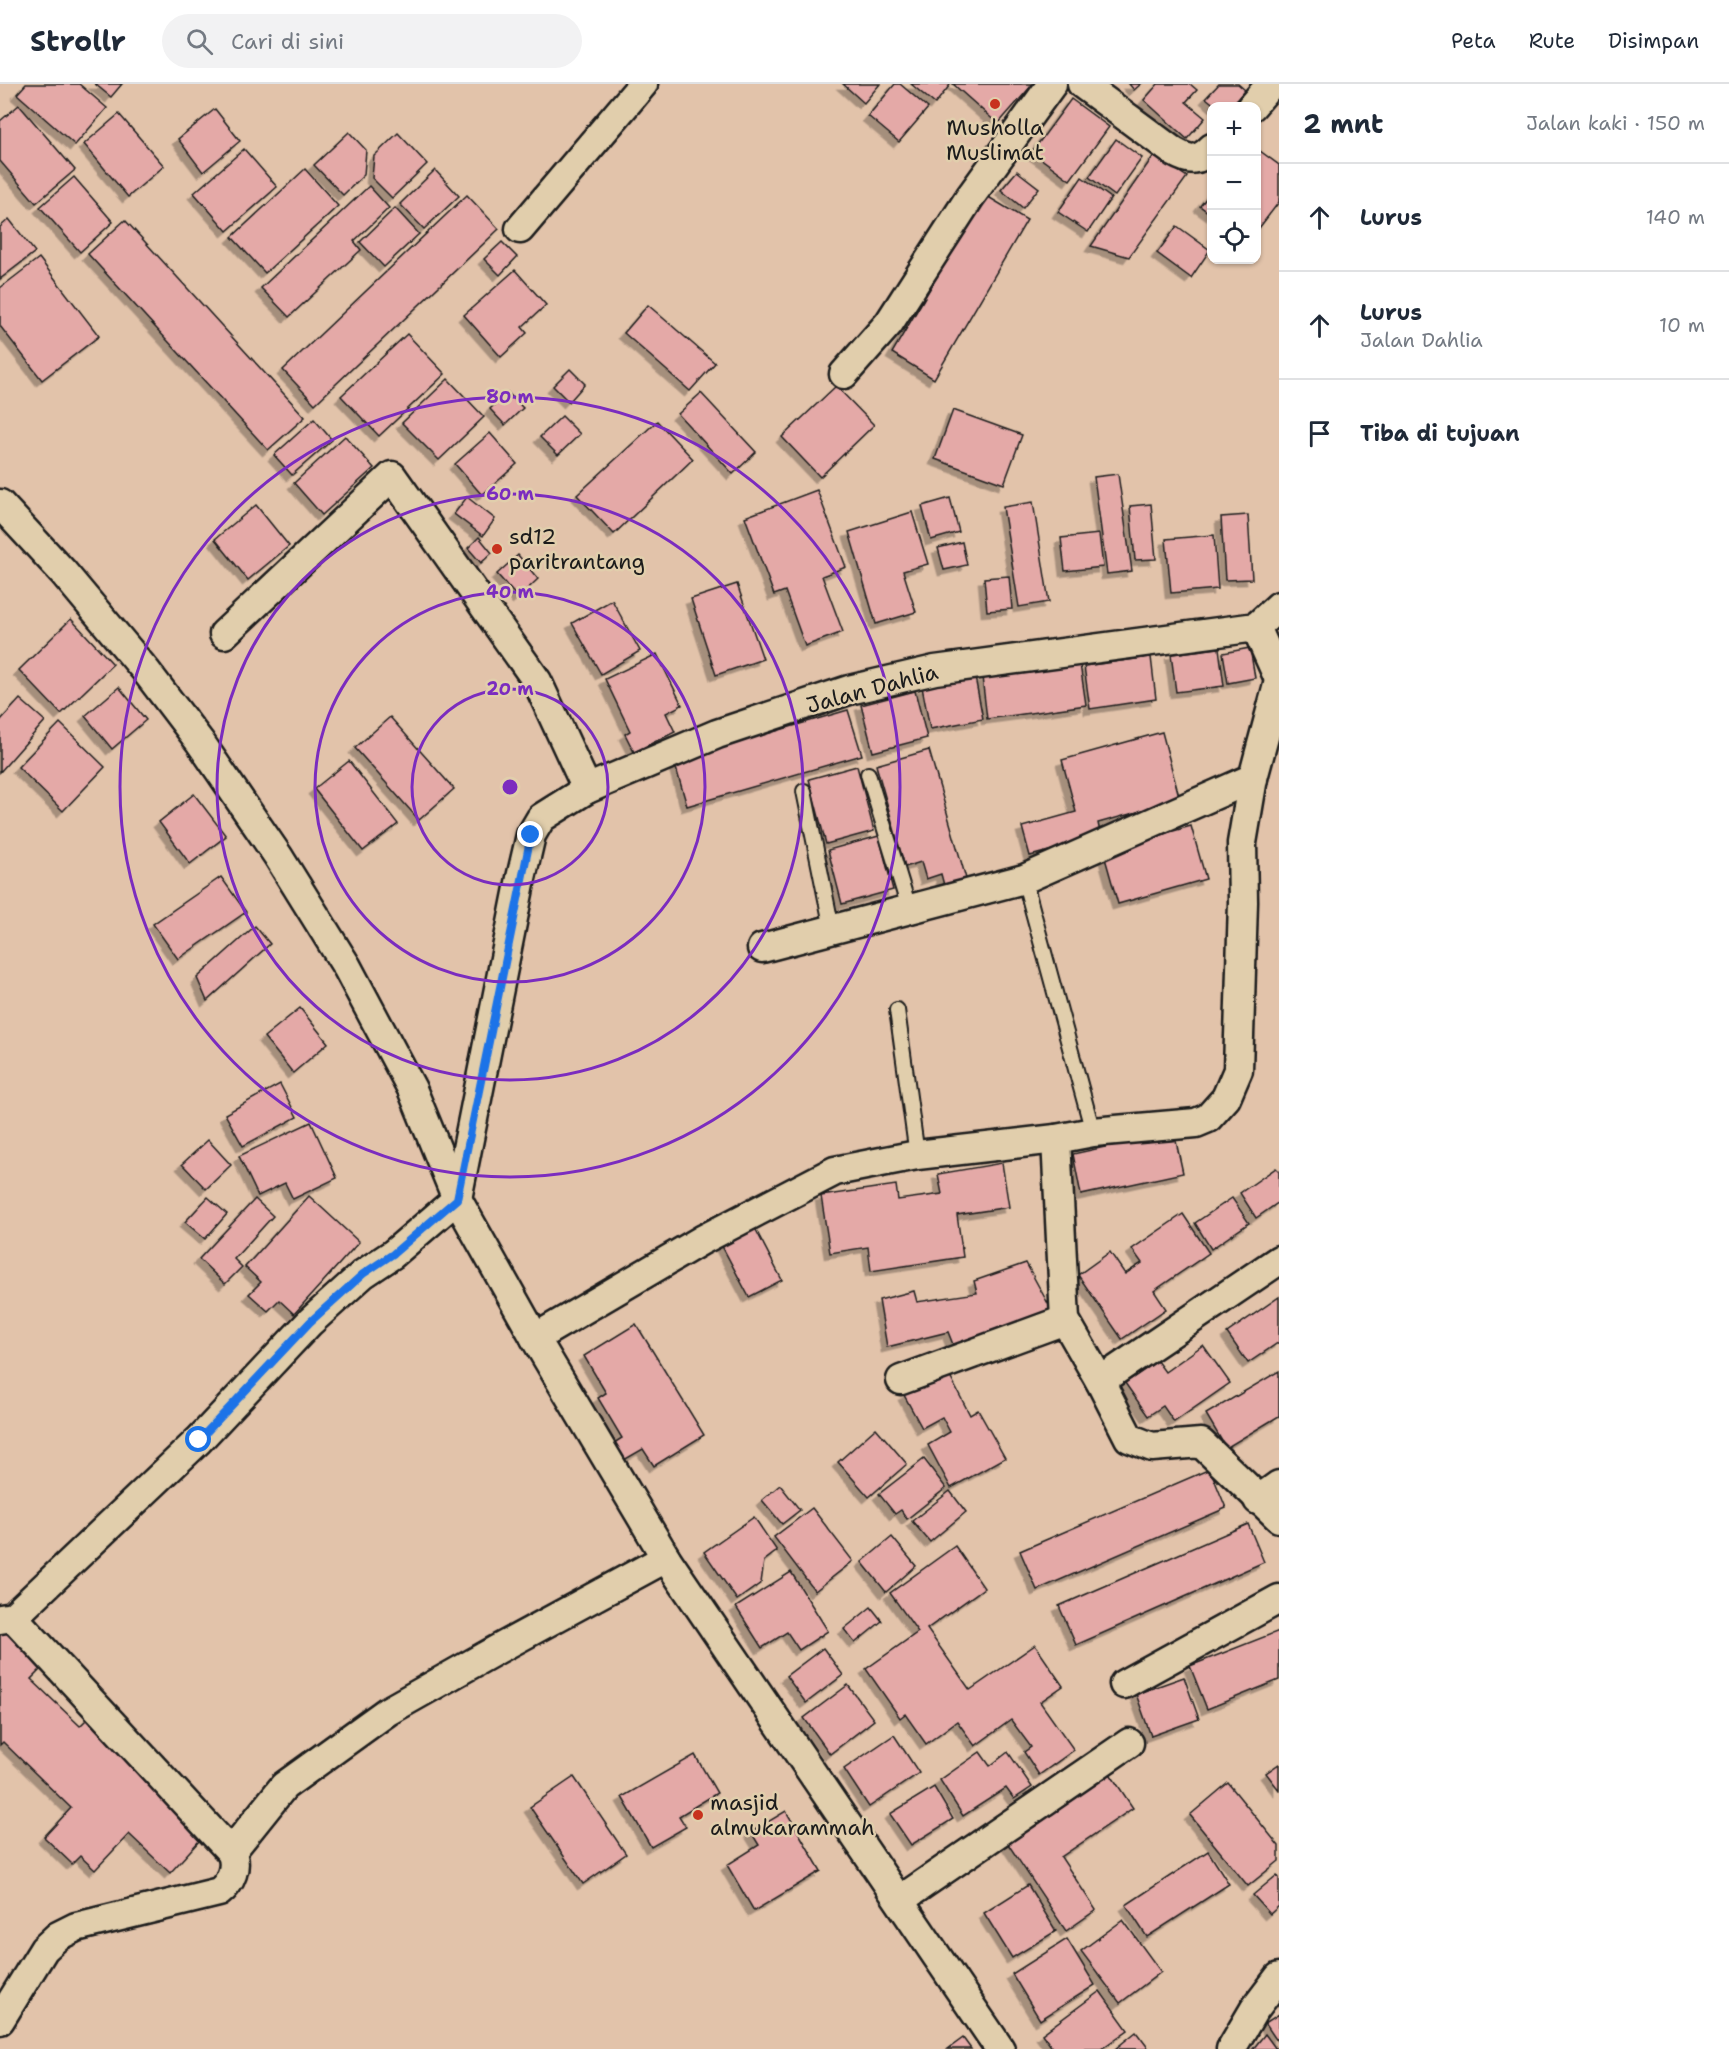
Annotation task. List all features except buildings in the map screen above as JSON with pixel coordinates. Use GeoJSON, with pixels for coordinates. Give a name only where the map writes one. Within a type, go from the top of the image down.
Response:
{"type":"FeatureCollection","features":[{"type":"Feature","properties":{"kind":"street"},"geometry":{"type":"LineString","coordinates":[[520,229],[643,84]]}},
{"type":"Feature","properties":{"kind":"street"},"geometry":{"type":"LineString","coordinates":[[844,374],[889,323],[970,197],[1052,84]]}},
{"type":"Feature","properties":{"kind":"street"},"geometry":{"type":"LineString","coordinates":[[1082,84],[1174,152],[1187,159],[1203,157],[1207,153]]}},
{"type":"Feature","properties":{"kind":"street"},"geometry":{"type":"LineString","coordinates":[[1255,102],[1271,84]]}},
{"type":"Feature","properties":{"kind":"street"},"geometry":{"type":"LineString","coordinates":[[224,634],[392,476],[537,681],[587,789]]}},
{"type":"Feature","properties":{"kind":"street"},"geometry":{"type":"LineString","coordinates":[[0,504],[63,572],[146,671],[200,742],[278,856],[347,967],[412,1089],[457,1199],[535,1338],[666,1558],[1000,2049]]}},
{"type":"Feature","properties":{"kind":"street"},"geometry":{"type":"LineString","coordinates":[[535,1338],[702,1240],[835,1171],[917,1155],[1056,1139],[1093,1131],[1197,1123],[1208,1118],[1218,1108],[1233,1084],[1239,1058],[1243,902],[1242,843],[1253,778],[1279,680],[1256,627],[1279,606]]}},
{"type":"Feature","properties":{"kind":"street","name":"Jalan Dahlia"},"geometry":{"type":"LineString","coordinates":[[457,1199],[521,878],[531,835],[541,818],[587,789],[717,734],[849,690],[935,670],[1256,627]]}},
{"type":"Feature","properties":{"kind":"street"},"geometry":{"type":"LineString","coordinates":[[762,948],[1024,879],[1253,778]]}},
{"type":"Feature","properties":{"kind":"street"},"geometry":{"type":"LineString","coordinates":[[1056,1139],[1065,1320],[1129,1438],[1152,1446],[1201,1443],[1268,1492],[1279,1518]]}},
{"type":"Feature","properties":{"kind":"street"},"geometry":{"type":"LineString","coordinates":[[0,2020],[44,1950],[58,1936],[76,1927],[219,1892],[230,1878],[234,1865],[231,1852],[7,1618],[199,1440],[310,1322],[363,1274],[393,1254],[457,1199]]}},
{"type":"Feature","properties":{"kind":"street"},"geometry":{"type":"LineString","coordinates":[[1100,1381],[1279,1260]]}},
{"type":"Feature","properties":{"kind":"street"},"geometry":{"type":"LineString","coordinates":[[901,1380],[1065,1320]]}},
{"type":"Feature","properties":{"kind":"street"},"geometry":{"type":"LineString","coordinates":[[231,1852],[285,1786],[388,1711],[666,1558]]}},
{"type":"Feature","properties":{"kind":"street"},"geometry":{"type":"LineString","coordinates":[[1124,1684],[1279,1599]]}},
{"type":"Feature","properties":{"kind":"street"},"geometry":{"type":"LineString","coordinates":[[900,1900],[1129,1743]]}},
{"type":"Feature","properties":{"kind":"street"},"geometry":{"type":"LineString","coordinates":[[1231,2049],[1254,2010],[1279,1977]]}},
{"type":"Feature","properties":{"kind":"lane"},"geometry":{"type":"LineString","coordinates":[[868,774],[909,908]]}},
{"type":"Feature","properties":{"kind":"lane"},"geometry":{"type":"LineString","coordinates":[[804,791],[832,928]]}},
{"type":"Feature","properties":{"kind":"lane"},"geometry":{"type":"LineString","coordinates":[[1024,879],[1093,1131]]}},
{"type":"Feature","properties":{"kind":"lane"},"geometry":{"type":"LineString","coordinates":[[897,1010],[917,1155]]}},
{"type":"Feature","properties":{"kind":"place","name":"Musholla Muslimat"},"geometry":{"type":"Point","coordinates":[995,104]}},
{"type":"Feature","properties":{"kind":"place","name":"sd12 paritrantang"},"geometry":{"type":"Point","coordinates":[497,549]}},
{"type":"Feature","properties":{"kind":"place","name":"masjid almukarammah"},"geometry":{"type":"Point","coordinates":[698,1815]}},
{"type":"Feature","properties":{"kind":"route"},"geometry":{"type":"LineString","coordinates":[[199,1440],[310,1322],[363,1274],[393,1254],[457,1199],[531,835]]}}]}
